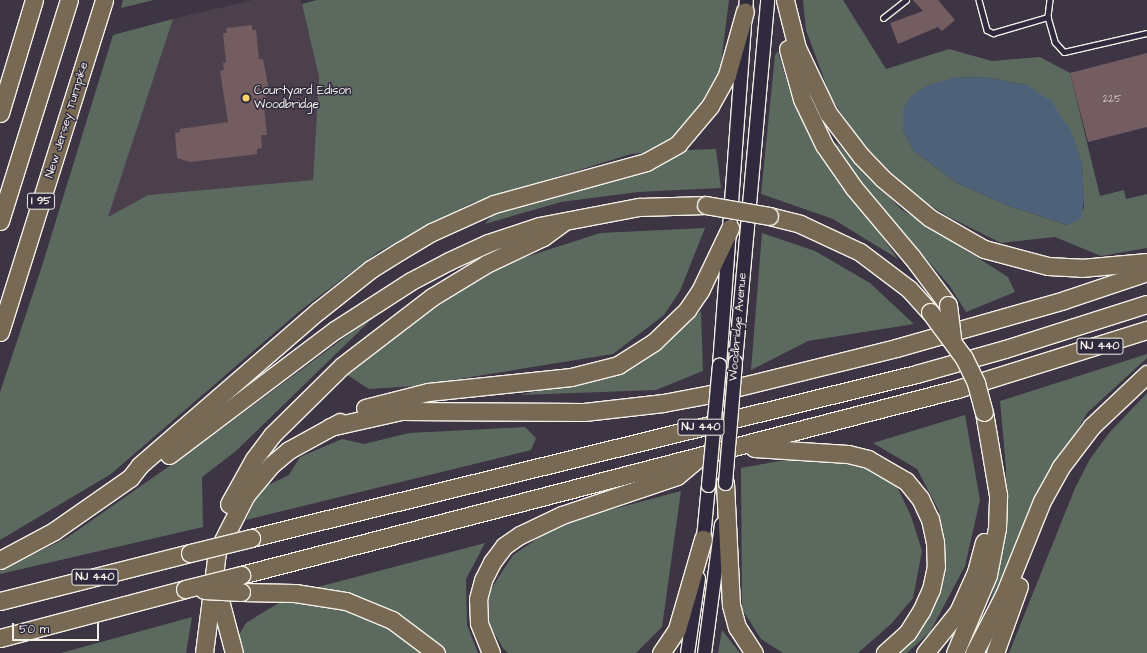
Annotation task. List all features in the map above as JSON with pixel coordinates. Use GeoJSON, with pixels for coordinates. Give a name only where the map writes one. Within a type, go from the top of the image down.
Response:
{"type":"FeatureCollection","features":[{"type":"Feature","properties":{"kind":"highway","name":"New Jersey Turnpike"},"geometry":{"type":"LineString","coordinates":[[0,332],[104,0]]}},
{"type":"Feature","properties":{"kind":"highway"},"geometry":{"type":"LineString","coordinates":[[785,0],[797,48],[828,113],[861,156],[882,178],[930,218],[984,249],[1048,266],[1081,268],[1147,262]]}},
{"type":"Feature","properties":{"kind":"highway"},"geometry":{"type":"LineString","coordinates":[[785,0],[789,51],[794,73],[802,99],[824,145],[854,188],[912,257],[948,305],[952,340]]}},
{"type":"Feature","properties":{"kind":"highway","name":"I 95"},"geometry":{"type":"LineString","coordinates":[[0,221],[69,1]]}},
{"type":"Feature","properties":{"kind":"highway"},"geometry":{"type":"LineString","coordinates":[[130,478],[140,465],[318,311],[372,269],[400,251],[438,229],[494,204],[646,162],[678,144],[710,106],[727,75],[745,5]]}},
{"type":"Feature","properties":{"kind":"highway"},"geometry":{"type":"LineString","coordinates":[[0,113],[33,6]]}},
{"type":"Feature","properties":{"kind":"highway"},"geometry":{"type":"LineString","coordinates":[[0,109],[8,88]]}},
{"type":"Feature","properties":{"kind":"highway"},"geometry":{"type":"LineString","coordinates":[[0,560],[54,531],[130,478],[145,473],[335,330],[411,281],[488,244],[538,226],[562,223],[632,208],[706,205],[769,216],[800,224],[860,252],[909,289],[930,312],[952,340],[976,383],[993,455],[998,495],[997,528],[988,575],[955,653]]}},
{"type":"Feature","properties":{"kind":"highway"},"geometry":{"type":"LineString","coordinates":[[224,535],[225,514],[254,460],[272,435],[317,389],[370,343],[432,297],[486,264],[543,237],[562,223]]}},
{"type":"Feature","properties":{"kind":"highway"},"geometry":{"type":"LineString","coordinates":[[204,653],[214,569],[224,535],[246,495],[271,465],[289,450],[367,407],[399,398],[428,392],[570,377],[618,364],[654,342],[687,310],[700,291],[730,228]]}},
{"type":"Feature","properties":{"kind":"highway"},"geometry":{"type":"LineString","coordinates":[[330,427],[401,411],[584,412],[670,402],[896,348],[1064,300],[1147,272]]}},
{"type":"Feature","properties":{"kind":"highway","name":"NJ 440"},"geometry":{"type":"LineString","coordinates":[[0,601],[916,374],[1012,347],[1147,304]]}},
{"type":"Feature","properties":{"kind":"highway","name":"NJ 440"},"geometry":{"type":"LineString","coordinates":[[0,638],[739,447],[957,389],[1147,330]]}},
{"type":"Feature","properties":{"kind":"highway"},"geometry":{"type":"LineString","coordinates":[[974,653],[1004,595],[1042,501],[1060,468],[1092,426],[1147,374]]}},
{"type":"Feature","properties":{"kind":"highway"},"geometry":{"type":"LineString","coordinates":[[995,653],[1050,504],[1064,472],[1092,426]]}},
{"type":"Feature","properties":{"kind":"highway"},"geometry":{"type":"LineString","coordinates":[[739,447],[832,452],[862,457],[889,469],[906,481],[920,498],[930,519],[935,542],[936,566],[931,589],[922,611],[907,633],[885,653]]}},
{"type":"Feature","properties":{"kind":"highway"},"geometry":{"type":"LineString","coordinates":[[925,653],[958,612],[976,572],[988,525],[993,455]]}},
{"type":"Feature","properties":{"kind":"highway"},"geometry":{"type":"LineString","coordinates":[[491,653],[479,623],[478,599],[483,580],[492,562],[504,546],[562,515],[677,476],[698,457]]}},
{"type":"Feature","properties":{"kind":"highway"},"geometry":{"type":"LineString","coordinates":[[716,484],[731,606],[737,627],[754,653]]}},
{"type":"Feature","properties":{"kind":"highway"},"geometry":{"type":"LineString","coordinates":[[662,653],[677,629],[703,539]]}},
{"type":"Feature","properties":{"kind":"highway"},"geometry":{"type":"LineString","coordinates":[[214,569],[217,593],[234,653]]}},
{"type":"Feature","properties":{"kind":"highway"},"geometry":{"type":"LineString","coordinates":[[185,589],[295,593],[346,601],[392,620],[436,653]]}},
{"type":"Feature","properties":{"kind":"main road","name":"Woodbridge Avenue"},"geometry":{"type":"LineString","coordinates":[[687,653],[703,539],[716,484],[735,361],[766,0]]}},
{"type":"Feature","properties":{"kind":"main road","name":"Woodbridge Avenue"},"geometry":{"type":"LineString","coordinates":[[704,653],[717,564],[716,484],[719,365],[745,5]]}},
{"type":"Feature","properties":{"kind":"lane"},"geometry":{"type":"LineString","coordinates":[[883,18],[906,0]]}},
{"type":"Feature","properties":{"kind":"lane"},"geometry":{"type":"LineString","coordinates":[[979,0],[987,30],[993,33],[1048,18]]}},
{"type":"Feature","properties":{"kind":"lane"},"geometry":{"type":"LineString","coordinates":[[1050,0],[1048,18],[1055,42],[1064,52],[1147,33]]}},
{"type":"Feature","properties":{"kind":"shaded area"},"geometry":{"type":"Polygon","coordinates":[[[253,0],[301,0],[319,77],[313,180],[148,195],[108,217],[173,19],[253,0]]]}},
{"type":"Feature","properties":{"kind":"green space"},"geometry":{"type":"Polygon","coordinates":[[[123,0],[154,0],[121,8],[123,0]]]}},
{"type":"Feature","properties":{"kind":"green space"},"geometry":{"type":"Polygon","coordinates":[[[317,0],[729,0],[720,71],[692,118],[667,143],[644,153],[631,154],[472,203],[378,252],[301,310],[111,474],[0,540],[0,392],[42,266],[113,35],[173,19],[108,217],[148,195],[313,180],[319,77],[302,4],[317,0]]]}},
{"type":"Feature","properties":{"kind":"green space"},"geometry":{"type":"Polygon","coordinates":[[[803,0],[843,0],[886,69],[949,49],[992,61],[1040,57],[1070,73],[1100,196],[1124,190],[1126,199],[1147,194],[1147,248],[1101,256],[1055,237],[1001,243],[949,217],[915,196],[864,146],[831,98],[806,30],[803,0]],[[984,77],[952,78],[903,129],[914,151],[957,183],[1009,206],[1067,225],[1084,208],[1082,162],[1027,85],[984,77]]]}},
{"type":"Feature","properties":{"kind":"green space"},"geometry":{"type":"Polygon","coordinates":[[[778,51],[790,92],[815,145],[898,259],[833,219],[761,194],[775,55],[778,51]]]}},
{"type":"Feature","properties":{"kind":"green space"},"geometry":{"type":"Polygon","coordinates":[[[836,142],[901,209],[1008,277],[1015,292],[966,312],[949,285],[840,161],[836,142]]]}},
{"type":"Feature","properties":{"kind":"green space"},"geometry":{"type":"Polygon","coordinates":[[[716,149],[721,188],[638,192],[561,202],[485,224],[499,207],[635,173],[686,150],[716,149]]]}},
{"type":"Feature","properties":{"kind":"green space"},"geometry":{"type":"Polygon","coordinates":[[[705,228],[680,291],[664,315],[613,354],[415,386],[369,389],[344,373],[489,269],[600,233],[705,228]]]}},
{"type":"Feature","properties":{"kind":"green space"},"geometry":{"type":"Polygon","coordinates":[[[762,233],[815,251],[870,283],[914,324],[808,341],[751,370],[762,233]]]}},
{"type":"Feature","properties":{"kind":"green space"},"geometry":{"type":"Polygon","coordinates":[[[701,311],[703,371],[656,390],[520,395],[621,371],[661,347],[701,311]]]}},
{"type":"Feature","properties":{"kind":"green space"},"geometry":{"type":"Polygon","coordinates":[[[379,312],[236,451],[202,477],[203,527],[0,574],[0,571],[68,537],[205,441],[379,312]]]}},
{"type":"Feature","properties":{"kind":"green space"},"geometry":{"type":"Polygon","coordinates":[[[1147,354],[1147,358],[1087,413],[1035,505],[989,605],[1001,563],[1006,468],[1000,401],[1147,354]]]}},
{"type":"Feature","properties":{"kind":"green space"},"geometry":{"type":"Polygon","coordinates":[[[1147,393],[1147,653],[1009,653],[1075,488],[1090,459],[1109,433],[1147,393]]]}},
{"type":"Feature","properties":{"kind":"green space"},"geometry":{"type":"Polygon","coordinates":[[[965,415],[980,500],[965,566],[930,632],[907,653],[895,653],[928,615],[944,576],[939,511],[917,469],[873,443],[965,415]]]}},
{"type":"Feature","properties":{"kind":"green space"},"geometry":{"type":"Polygon","coordinates":[[[525,427],[536,438],[531,450],[246,520],[260,489],[289,475],[300,457],[342,439],[364,444],[409,433],[525,427]]]}},
{"type":"Feature","properties":{"kind":"green space"},"geometry":{"type":"Polygon","coordinates":[[[807,456],[860,462],[893,478],[911,516],[922,551],[913,598],[891,624],[858,653],[783,653],[761,639],[742,609],[741,468],[807,456]]]}},
{"type":"Feature","properties":{"kind":"green space"},"geometry":{"type":"Polygon","coordinates":[[[681,491],[662,627],[636,653],[508,653],[503,648],[489,624],[489,592],[513,555],[561,523],[681,491]]]}},
{"type":"Feature","properties":{"kind":"green space"},"geometry":{"type":"Polygon","coordinates":[[[485,543],[466,579],[467,625],[478,653],[228,653],[246,623],[295,593],[485,543]]]}},
{"type":"Feature","properties":{"kind":"green space"},"geometry":{"type":"Polygon","coordinates":[[[192,617],[186,653],[61,653],[192,617]]]}},
{"type":"Feature","properties":{"kind":"green space"},"geometry":{"type":"Polygon","coordinates":[[[722,630],[740,653],[718,653],[722,630]]]}},
{"type":"Feature","properties":{"kind":"water"},"geometry":{"type":"Polygon","coordinates":[[[984,77],[1027,85],[1051,101],[1071,131],[1082,162],[1084,199],[1081,219],[1067,225],[1009,206],[957,183],[914,151],[903,129],[903,110],[909,98],[926,86],[952,78],[984,77]]]}},
{"type":"Feature","properties":{"kind":"building"},"geometry":{"type":"Polygon","coordinates":[[[913,0],[938,0],[955,20],[942,31],[938,27],[898,44],[890,23],[923,11],[913,0]]]}},
{"type":"Feature","properties":{"kind":"building","name":"Courtyard Edison Woodbridge"},"geometry":{"type":"Polygon","coordinates":[[[252,25],[252,30],[256,30],[259,59],[263,59],[269,90],[265,90],[267,106],[264,106],[267,135],[261,135],[262,148],[257,149],[257,154],[250,155],[190,162],[177,158],[175,133],[180,132],[180,129],[228,122],[220,71],[224,70],[223,63],[226,62],[223,33],[227,33],[226,28],[252,25]]]}},
{"type":"Feature","properties":{"kind":"building"},"geometry":{"type":"Polygon","coordinates":[[[1147,53],[1147,127],[1088,142],[1070,73],[1147,53]]]}},
{"type":"Feature","properties":{"kind":"place","name":"Courtyard Edison Woodbridge"},"geometry":{"type":"Point","coordinates":[246,98]}}]}
